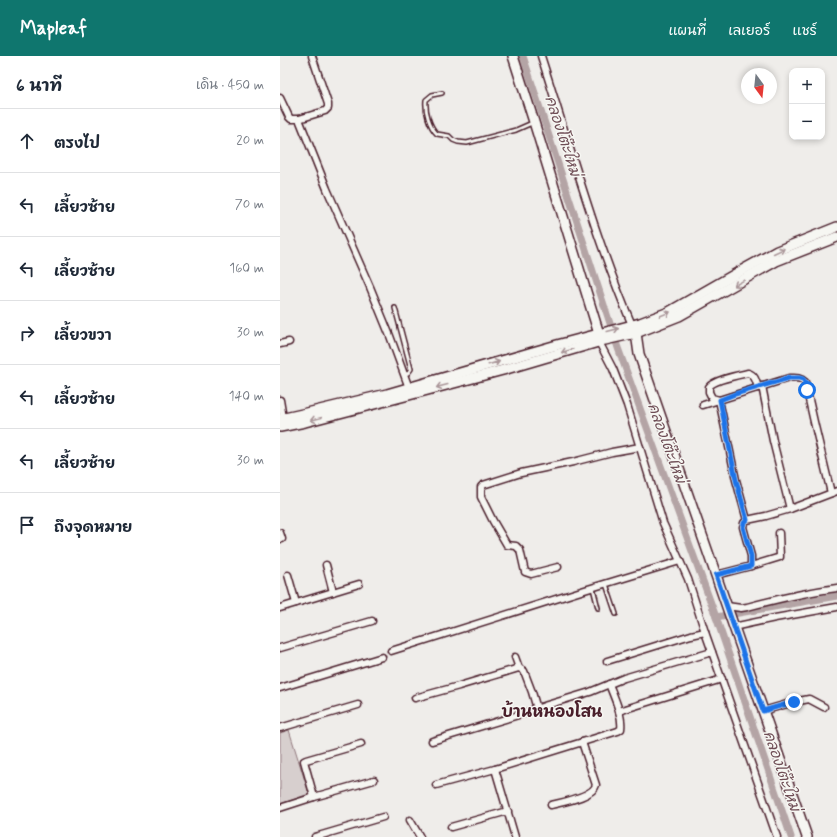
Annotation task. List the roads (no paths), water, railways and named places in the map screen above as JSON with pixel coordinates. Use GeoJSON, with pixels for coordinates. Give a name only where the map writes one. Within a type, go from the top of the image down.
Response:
{"type":"FeatureCollection","features":[{"type":"Feature","properties":{"kind":"street"},"geometry":{"type":"LineString","coordinates":[[280,98],[291,119],[299,119],[325,111],[328,108],[312,56]]}},
{"type":"Feature","properties":{"kind":"street"},"geometry":{"type":"LineString","coordinates":[[513,56],[600,337],[627,405],[664,522],[688,579],[705,632],[777,837]]}},
{"type":"Feature","properties":{"kind":"street"},"geometry":{"type":"LineString","coordinates":[[541,56],[589,209],[807,837]]}},
{"type":"Feature","properties":{"kind":"street"},"geometry":{"type":"LineString","coordinates":[[299,119],[327,189],[370,287],[409,388]]}},
{"type":"Feature","properties":{"kind":"street"},"geometry":{"type":"LineString","coordinates":[[631,330],[669,312],[778,251],[837,227]]}},
{"type":"Feature","properties":{"kind":"street"},"geometry":{"type":"LineString","coordinates":[[281,421],[380,396],[557,345],[631,330],[679,316],[776,261],[837,237]]}},
{"type":"Feature","properties":{"kind":"street"},"geometry":{"type":"LineString","coordinates":[[281,421],[305,422],[417,393],[503,370],[600,337]]}},
{"type":"Feature","properties":{"kind":"street"},"geometry":{"type":"LineString","coordinates":[[280,344],[289,342]]}},
{"type":"Feature","properties":{"kind":"street"},"geometry":{"type":"LineString","coordinates":[[720,400],[712,398],[709,392],[709,387],[712,384],[727,378],[748,373],[754,376],[760,387],[790,509]]}},
{"type":"Feature","properties":{"kind":"street"},"geometry":{"type":"LineString","coordinates":[[703,405],[789,378],[803,379],[805,382],[814,422],[834,492],[790,509],[747,520],[743,527],[751,556],[751,566]]}},
{"type":"Feature","properties":{"kind":"street"},"geometry":{"type":"LineString","coordinates":[[280,400],[281,421]]}},
{"type":"Feature","properties":{"kind":"street"},"geometry":{"type":"LineString","coordinates":[[720,400],[736,480],[747,520]]}},
{"type":"Feature","properties":{"kind":"street"},"geometry":{"type":"LineString","coordinates":[[558,567],[531,574],[526,572],[520,550],[516,546],[507,545],[481,497],[481,488],[483,484],[521,473],[640,447]]}},
{"type":"Feature","properties":{"kind":"street"},"geometry":{"type":"LineString","coordinates":[[716,575],[780,557],[779,533]]}},
{"type":"Feature","properties":{"kind":"street"},"geometry":{"type":"LineString","coordinates":[[391,650],[680,561]]}},
{"type":"Feature","properties":{"kind":"street"},"geometry":{"type":"LineString","coordinates":[[326,565],[333,592]]}},
{"type":"Feature","properties":{"kind":"street"},"geometry":{"type":"LineString","coordinates":[[288,575],[296,603]]}},
{"type":"Feature","properties":{"kind":"street"},"geometry":{"type":"LineString","coordinates":[[280,608],[359,584]]}},
{"type":"Feature","properties":{"kind":"street"},"geometry":{"type":"LineString","coordinates":[[728,609],[748,608],[783,598],[837,588]]}},
{"type":"Feature","properties":{"kind":"street"},"geometry":{"type":"LineString","coordinates":[[733,625],[837,607]]}},
{"type":"Feature","properties":{"kind":"street"},"geometry":{"type":"LineString","coordinates":[[280,648],[372,622]]}},
{"type":"Feature","properties":{"kind":"street"},"geometry":{"type":"LineString","coordinates":[[607,661],[705,632]]}},
{"type":"Feature","properties":{"kind":"street"},"geometry":{"type":"LineString","coordinates":[[432,741],[525,714],[537,708],[590,692],[624,678],[712,652]]}},
{"type":"Feature","properties":{"kind":"street"},"geometry":{"type":"LineString","coordinates":[[280,688],[382,657]]}},
{"type":"Feature","properties":{"kind":"street"},"geometry":{"type":"LineString","coordinates":[[515,657],[519,668],[524,671],[537,708]]}},
{"type":"Feature","properties":{"kind":"street"},"geometry":{"type":"LineString","coordinates":[[414,698],[519,668]]}},
{"type":"Feature","properties":{"kind":"street"},"geometry":{"type":"LineString","coordinates":[[619,711],[722,679]]}},
{"type":"Feature","properties":{"kind":"street"},"geometry":{"type":"LineString","coordinates":[[436,785],[495,769],[618,731],[621,729],[622,724],[609,684]]}},
{"type":"Feature","properties":{"kind":"street"},"geometry":{"type":"LineString","coordinates":[[763,711],[809,699],[824,707]]}},
{"type":"Feature","properties":{"kind":"street"},"geometry":{"type":"LineString","coordinates":[[280,728],[358,705]]}},
{"type":"Feature","properties":{"kind":"street"},"geometry":{"type":"LineString","coordinates":[[551,805],[582,797],[592,792],[595,788],[596,785],[582,742]]}},
{"type":"Feature","properties":{"kind":"street"},"geometry":{"type":"LineString","coordinates":[[314,797],[304,761],[361,744]]}},
{"type":"Feature","properties":{"kind":"street"},"geometry":{"type":"LineString","coordinates":[[495,769],[515,837]]}},
{"type":"Feature","properties":{"kind":"street"},"geometry":{"type":"LineString","coordinates":[[280,808],[374,780]]}},
{"type":"Feature","properties":{"kind":"street"},"geometry":{"type":"LineString","coordinates":[[452,827],[508,811]]}},
{"type":"Feature","properties":{"kind":"street"},"geometry":{"type":"LineString","coordinates":[[315,837],[383,817]]}},
{"type":"Feature","properties":{"kind":"street"},"geometry":{"type":"LineString","coordinates":[[410,820],[420,837]]}},
{"type":"Feature","properties":{"kind":"lane"},"geometry":{"type":"LineString","coordinates":[[442,92],[432,95],[426,100],[425,106],[435,132],[437,134],[449,136],[458,142],[467,143],[492,137],[516,130],[534,122]]}},
{"type":"Feature","properties":{"kind":"lane"},"geometry":{"type":"LineString","coordinates":[[394,308],[411,369],[404,375]]}},
{"type":"Feature","properties":{"kind":"lane"},"geometry":{"type":"LineString","coordinates":[[606,584],[616,614]]}},
{"type":"Feature","properties":{"kind":"lane"},"geometry":{"type":"LineString","coordinates":[[593,588],[598,608]]}},
{"type":"Feature","properties":{"kind":"waterway","name":"คลองโต๊ะใหม่"},"geometry":{"type":"LineString","coordinates":[[523,56],[618,348],[716,617],[791,837]]}},
{"type":"Feature","properties":{"kind":"waterway"},"geometry":{"type":"LineString","coordinates":[[716,617],[837,596]]}},
{"type":"Feature","properties":{"kind":"district","name":"บ้านหนองโสน"},"geometry":{"type":"Point","coordinates":[552,711]}}]}
